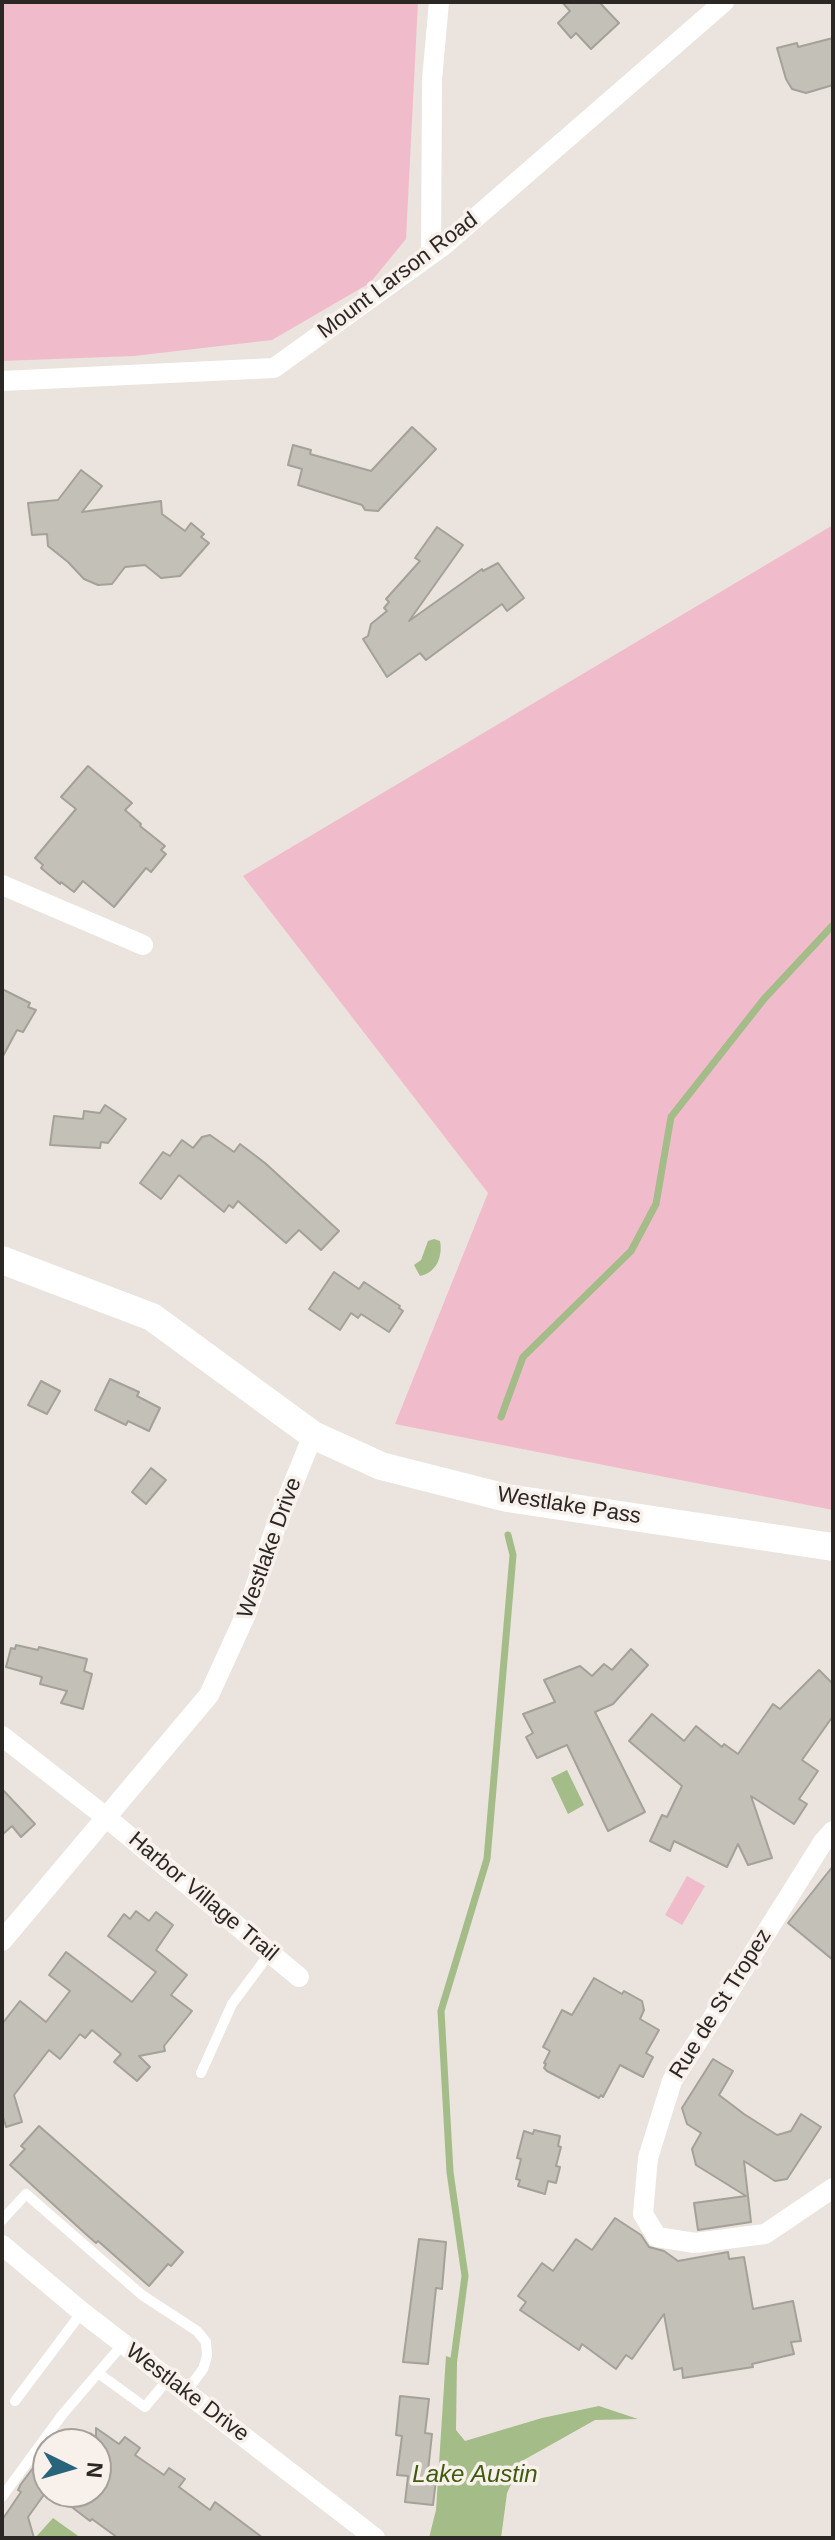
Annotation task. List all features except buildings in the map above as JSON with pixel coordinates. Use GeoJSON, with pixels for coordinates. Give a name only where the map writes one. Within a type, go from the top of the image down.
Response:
{"type":"FeatureCollection","features":[{"type":"Feature","properties":{"kind":"street"},"geometry":{"type":"LineString","coordinates":[[431,255],[432,80],[439,2]]}},
{"type":"Feature","properties":{"kind":"street","name":"Mount Larson Road"},"geometry":{"type":"LineString","coordinates":[[2,381],[274,368],[431,255],[724,2]]}},
{"type":"Feature","properties":{"kind":"street"},"geometry":{"type":"LineString","coordinates":[[2,885],[143,945]]}},
{"type":"Feature","properties":{"kind":"street"},"geometry":{"type":"LineString","coordinates":[[2,1260],[152,1317],[313,1435]]}},
{"type":"Feature","properties":{"kind":"street","name":"Westlake Pass"},"geometry":{"type":"LineString","coordinates":[[313,1435],[381,1466],[507,1498],[833,1547]]}},
{"type":"Feature","properties":{"kind":"street","name":"Westlake Drive"},"geometry":{"type":"LineString","coordinates":[[2,1941],[209,1695],[246,1614],[276,1526],[313,1435]]}},
{"type":"Feature","properties":{"kind":"street","name":"Harbor Village Trail"},"geometry":{"type":"LineString","coordinates":[[2,1736],[107,1818],[299,1977]]}},
{"type":"Feature","properties":{"kind":"street","name":"Rue de St Tropez"},"geometry":{"type":"LineString","coordinates":[[833,1831],[823,1842],[672,2081],[648,2158],[643,2214],[657,2237],[695,2243],[731,2240],[765,2234],[833,2188]]}},
{"type":"Feature","properties":{"kind":"street","name":"Westlake Drive"},"geometry":{"type":"LineString","coordinates":[[2,2245],[82,2312],[375,2538]]}},
{"type":"Feature","properties":{"kind":"lane"},"geometry":{"type":"LineString","coordinates":[[201,2073],[232,2004],[270,1953]]}},
{"type":"Feature","properties":{"kind":"lane"},"geometry":{"type":"LineString","coordinates":[[2,2220],[26,2194],[142,2295],[197,2331],[206,2342],[207,2356],[203,2369],[186,2392]]}},
{"type":"Feature","properties":{"kind":"lane"},"geometry":{"type":"LineString","coordinates":[[15,2401],[82,2312]]}},
{"type":"Feature","properties":{"kind":"lane"},"geometry":{"type":"LineString","coordinates":[[2,2497],[62,2415],[123,2344]]}},
{"type":"Feature","properties":{"kind":"lane"},"geometry":{"type":"LineString","coordinates":[[98,2373],[145,2407],[169,2378]]}},
{"type":"Feature","properties":{"kind":"shaded area"},"geometry":{"type":"Polygon","coordinates":[[[2,2],[418,2],[406,239],[370,283],[272,340],[134,356],[2,361],[2,2]]]}},
{"type":"Feature","properties":{"kind":"shaded area"},"geometry":{"type":"Polygon","coordinates":[[[833,525],[833,1510],[395,1424],[488,1193],[243,876],[833,525]]]}},
{"type":"Feature","properties":{"kind":"shaded area"},"geometry":{"type":"Polygon","coordinates":[[[687,1876],[705,1886],[682,1925],[665,1915],[687,1876]]]}},
{"type":"Feature","properties":{"kind":"water"},"geometry":{"type":"Polygon","coordinates":[[[428,1241],[440,1241],[439,1258],[430,1272],[420,1276],[414,1265],[421,1260],[428,1241]]]}},
{"type":"Feature","properties":{"kind":"water"},"geometry":{"type":"Polygon","coordinates":[[[567,1770],[584,1805],[568,1814],[551,1778],[567,1770]]]}},
{"type":"Feature","properties":{"kind":"water","name":"Lake Austin"},"geometry":{"type":"Polygon","coordinates":[[[446,2356],[457,2360],[456,2430],[465,2441],[542,2418],[599,2406],[638,2419],[595,2420],[522,2461],[507,2493],[501,2538],[429,2538],[436,2510],[446,2356]]]}},
{"type":"Feature","properties":{"kind":"water"},"geometry":{"type":"Polygon","coordinates":[[[53,2518],[81,2538],[35,2538],[53,2518]]]}},
{"type":"Feature","properties":{"kind":"waterway"},"geometry":{"type":"LineString","coordinates":[[501,1417],[523,1357],[631,1251],[656,1204],[671,1117],[764,999],[833,925]]}},
{"type":"Feature","properties":{"kind":"waterway"},"geometry":{"type":"LineString","coordinates":[[453,2366],[465,2276],[450,2172],[441,2011],[487,1859],[513,1555],[508,1535]]}}]}
